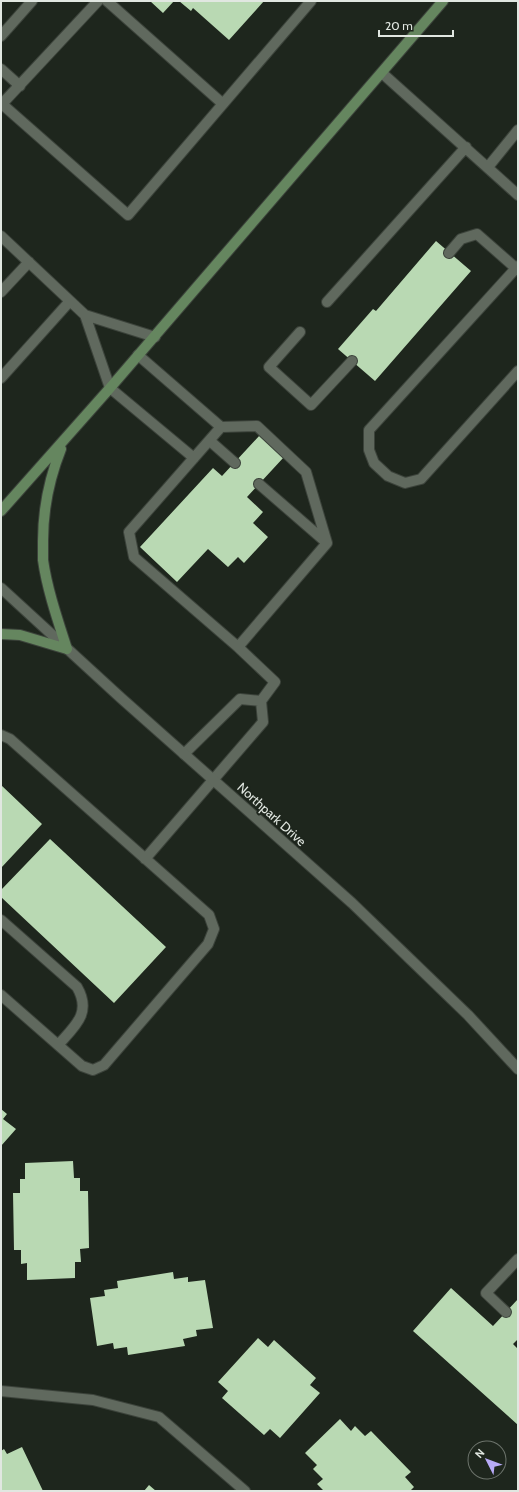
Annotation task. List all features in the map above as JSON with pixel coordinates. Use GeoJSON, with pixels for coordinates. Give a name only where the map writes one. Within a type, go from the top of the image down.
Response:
{"type":"FeatureCollection","features":[{"type":"Feature","properties":{"kind":"main road"},"geometry":{"type":"LineString","coordinates":[[1,512],[155,337],[443,1]]}},
{"type":"Feature","properties":{"kind":"main road"},"geometry":{"type":"LineString","coordinates":[[64,441],[54,465],[48,489],[43,527],[43,560],[54,609],[67,649]]}},
{"type":"Feature","properties":{"kind":"main road"},"geometry":{"type":"LineString","coordinates":[[1,634],[20,635],[67,649]]}},
{"type":"Feature","properties":{"kind":"street"},"geometry":{"type":"LineString","coordinates":[[1,36],[32,1]]}},
{"type":"Feature","properties":{"kind":"street"},"geometry":{"type":"LineString","coordinates":[[98,1],[2,104],[128,214],[311,1]]}},
{"type":"Feature","properties":{"kind":"street"},"geometry":{"type":"LineString","coordinates":[[107,1],[223,104]]}},
{"type":"Feature","properties":{"kind":"street"},"geometry":{"type":"LineString","coordinates":[[1,69],[20,86]]}},
{"type":"Feature","properties":{"kind":"street"},"geometry":{"type":"LineString","coordinates":[[382,73],[518,195]]}},
{"type":"Feature","properties":{"kind":"street"},"geometry":{"type":"LineString","coordinates":[[488,167],[518,130]]}},
{"type":"Feature","properties":{"kind":"street"},"geometry":{"type":"LineString","coordinates":[[327,302],[466,147]]}},
{"type":"Feature","properties":{"kind":"street"},"geometry":{"type":"LineString","coordinates":[[449,253],[461,239],[477,234],[517,268],[369,430],[369,450],[374,463],[388,476],[405,483],[421,479],[518,371]]}},
{"type":"Feature","properties":{"kind":"street"},"geometry":{"type":"LineString","coordinates":[[1,236],[85,315],[155,337]]}},
{"type":"Feature","properties":{"kind":"street"},"geometry":{"type":"LineString","coordinates":[[1,292],[29,262]]}},
{"type":"Feature","properties":{"kind":"street"},"geometry":{"type":"LineString","coordinates":[[1,378],[70,301]]}},
{"type":"Feature","properties":{"kind":"street"},"geometry":{"type":"LineString","coordinates":[[85,315],[110,388],[194,458]]}},
{"type":"Feature","properties":{"kind":"street"},"geometry":{"type":"LineString","coordinates":[[300,332],[269,367],[311,405],[352,361]]}},
{"type":"Feature","properties":{"kind":"street"},"geometry":{"type":"LineString","coordinates":[[138,355],[221,427],[257,426],[306,472],[327,543]]}},
{"type":"Feature","properties":{"kind":"street"},"geometry":{"type":"LineString","coordinates":[[145,859],[263,722],[261,701],[275,682],[238,647],[134,557],[129,532],[221,427]]}},
{"type":"Feature","properties":{"kind":"street"},"geometry":{"type":"LineString","coordinates":[[210,441],[234,463]]}},
{"type":"Feature","properties":{"kind":"street"},"geometry":{"type":"LineString","coordinates":[[259,484],[327,543]]}},
{"type":"Feature","properties":{"kind":"street"},"geometry":{"type":"LineString","coordinates":[[238,647],[327,543]]}},
{"type":"Feature","properties":{"kind":"street","name":"Northpark Drive"},"geometry":{"type":"LineString","coordinates":[[1,588],[352,904],[468,1015],[518,1068]]}},
{"type":"Feature","properties":{"kind":"street"},"geometry":{"type":"LineString","coordinates":[[184,754],[240,699],[261,701]]}},
{"type":"Feature","properties":{"kind":"street"},"geometry":{"type":"LineString","coordinates":[[1,735],[10,739],[209,915],[214,929],[208,944],[104,1066],[93,1070],[82,1066],[1,995]]}},
{"type":"Feature","properties":{"kind":"street"},"geometry":{"type":"LineString","coordinates":[[1,920],[77,987],[82,996],[82,1015],[77,1024],[58,1045]]}},
{"type":"Feature","properties":{"kind":"street"},"geometry":{"type":"LineString","coordinates":[[506,1312],[486,1293],[518,1259]]}},
{"type":"Feature","properties":{"kind":"street"},"geometry":{"type":"LineString","coordinates":[[1,1391],[93,1400],[159,1417],[245,1491]]}},
{"type":"Feature","properties":{"kind":"building"},"geometry":{"type":"Polygon","coordinates":[[[150,1],[174,1],[163,13],[150,1]]]}},
{"type":"Feature","properties":{"kind":"building"},"geometry":{"type":"Polygon","coordinates":[[[179,1],[264,1],[229,40],[193,8],[191,11],[179,1]]]}},
{"type":"Feature","properties":{"kind":"building"},"geometry":{"type":"Polygon","coordinates":[[[436,241],[471,271],[375,381],[338,349],[373,309],[376,311],[436,241]]]}},
{"type":"Feature","properties":{"kind":"building"},"geometry":{"type":"Polygon","coordinates":[[[260,435],[284,457],[247,497],[263,512],[253,523],[268,537],[244,563],[238,557],[228,567],[208,549],[177,582],[140,547],[213,468],[222,476],[260,435]]]}},
{"type":"Feature","properties":{"kind":"building"},"geometry":{"type":"Polygon","coordinates":[[[1,785],[42,824],[1,868],[1,785]]]}},
{"type":"Feature","properties":{"kind":"building"},"geometry":{"type":"Polygon","coordinates":[[[50,839],[166,947],[114,1003],[1,897],[1,890],[50,839]]]}},
{"type":"Feature","properties":{"kind":"building"},"geometry":{"type":"Polygon","coordinates":[[[1,1109],[7,1114],[3,1119],[16,1129],[1,1146],[1,1109]]]}},
{"type":"Feature","properties":{"kind":"building"},"geometry":{"type":"Polygon","coordinates":[[[73,1161],[74,1178],[80,1178],[80,1191],[88,1191],[89,1248],[80,1249],[81,1262],[75,1262],[75,1278],[27,1280],[27,1263],[21,1264],[21,1250],[14,1250],[13,1193],[20,1193],[20,1179],[25,1179],[25,1163],[73,1161]]]}},
{"type":"Feature","properties":{"kind":"building"},"geometry":{"type":"Polygon","coordinates":[[[173,1272],[174,1279],[188,1277],[188,1282],[205,1280],[213,1328],[196,1330],[197,1336],[183,1339],[185,1346],[128,1355],[127,1347],[114,1349],[113,1343],[97,1346],[90,1298],[105,1296],[104,1290],[118,1288],[117,1281],[173,1272]]]}},
{"type":"Feature","properties":{"kind":"building"},"geometry":{"type":"Polygon","coordinates":[[[451,1288],[493,1326],[518,1299],[518,1339],[513,1344],[518,1349],[518,1425],[413,1331],[451,1288]]]}},
{"type":"Feature","properties":{"kind":"building"},"geometry":{"type":"Polygon","coordinates":[[[258,1338],[268,1347],[274,1340],[316,1378],[310,1385],[320,1393],[280,1438],[270,1429],[264,1435],[222,1398],[228,1391],[218,1382],[258,1338]]]}},
{"type":"Feature","properties":{"kind":"building"},"geometry":{"type":"Polygon","coordinates":[[[340,1419],[351,1431],[355,1426],[365,1436],[371,1431],[411,1472],[405,1477],[414,1487],[410,1491],[324,1491],[317,1484],[323,1479],[313,1469],[317,1465],[305,1453],[340,1419]]]}},
{"type":"Feature","properties":{"kind":"building"},"geometry":{"type":"Polygon","coordinates":[[[22,1447],[43,1491],[1,1491],[1,1451],[4,1449],[7,1454],[22,1447]]]}},
{"type":"Feature","properties":{"kind":"building"},"geometry":{"type":"Polygon","coordinates":[[[149,1485],[156,1491],[144,1491],[149,1485]]]}}]}
